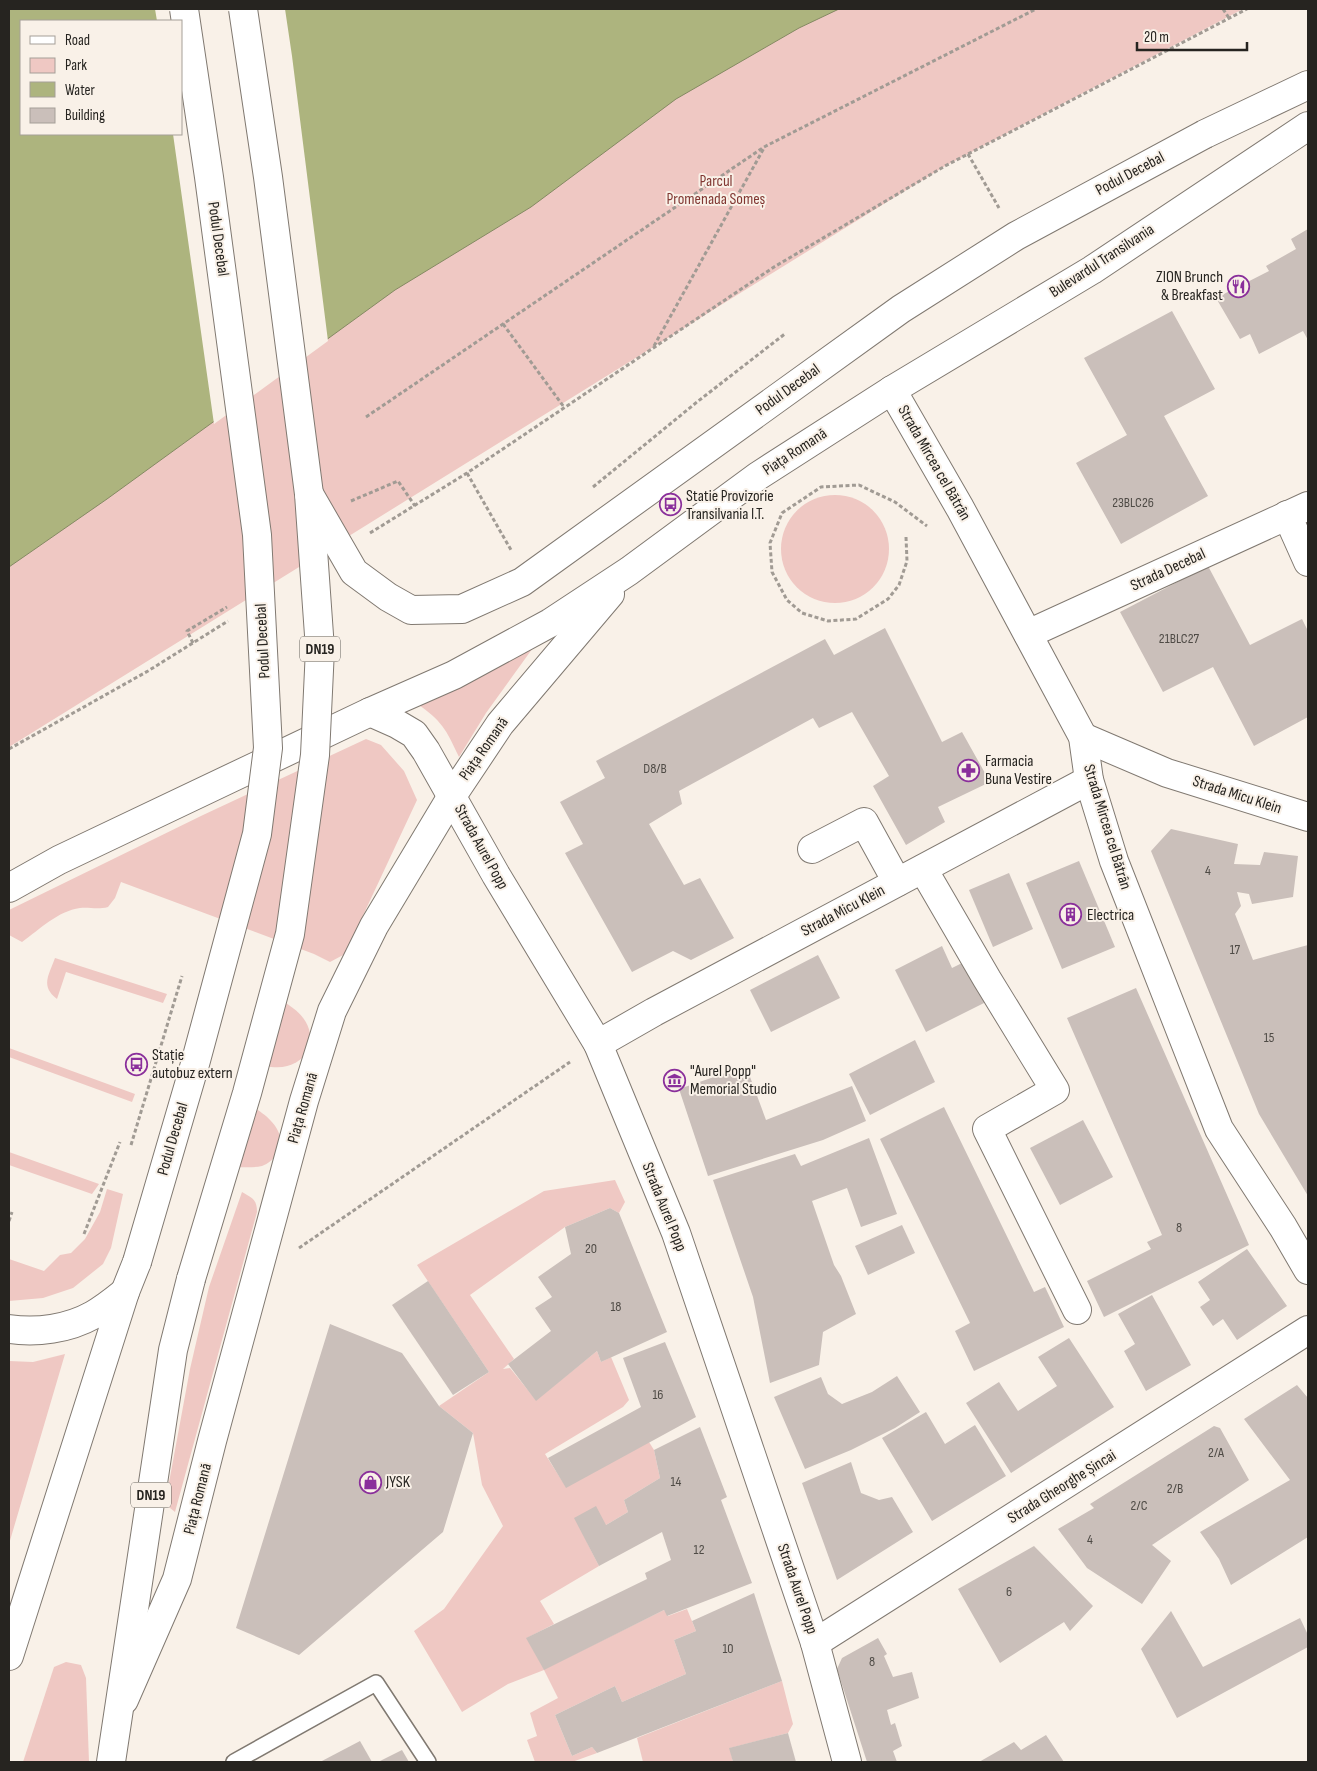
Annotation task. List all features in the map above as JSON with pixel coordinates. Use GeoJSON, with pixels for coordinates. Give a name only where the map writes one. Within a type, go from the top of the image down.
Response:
{"type":"FeatureCollection","features":[{"type":"Feature","properties":{"kind":"street","name":"Podul Decebal"},"geometry":{"type":"LineString","coordinates":[[125,1292],[137,1262],[195,1064],[257,834],[268,748],[256,526],[184,9]]}},
{"type":"Feature","properties":{"kind":"street","name":"Podul Decebal"},"geometry":{"type":"LineString","coordinates":[[191,1279],[247,1093],[290,934],[315,755],[320,649],[309,494],[268,176],[243,9]]}},
{"type":"Feature","properties":{"kind":"street","name":"Podul Decebal"},"geometry":{"type":"LineString","coordinates":[[309,494],[354,572],[388,597],[411,610],[462,609],[522,582],[901,309],[1016,236],[1205,134],[1308,85]]}},
{"type":"Feature","properties":{"kind":"street","name":"Bulevardul Transilvania"},"geometry":{"type":"LineString","coordinates":[[892,390],[1092,270],[1308,126]]}},
{"type":"Feature","properties":{"kind":"street","name":"Piața Romană"},"geometry":{"type":"LineString","coordinates":[[9,888],[59,860],[370,712],[454,675],[550,622],[629,571],[758,476],[892,390]]}},
{"type":"Feature","properties":{"kind":"street","name":"Strada Mircea cel Bătrân"},"geometry":{"type":"LineString","coordinates":[[892,390],[960,508],[1082,737],[1089,780],[1114,861],[1219,1129],[1283,1227],[1308,1270]]}},
{"type":"Feature","properties":{"kind":"street","name":"Strada Decebal"},"geometry":{"type":"LineString","coordinates":[[1028,634],[1298,510]]}},
{"type":"Feature","properties":{"kind":"street"},"geometry":{"type":"LineString","coordinates":[[1298,510],[1308,562]]}},
{"type":"Feature","properties":{"kind":"street","name":"Piața Romană"},"geometry":{"type":"LineString","coordinates":[[119,1713],[177,1579],[212,1441],[304,1101],[332,1010],[374,926],[452,796],[500,724],[629,571]]}},
{"type":"Feature","properties":{"kind":"street","name":"Strada Aurel Popp"},"geometry":{"type":"LineString","coordinates":[[370,712],[414,734],[426,751],[496,875],[598,1044],[676,1233],[815,1644],[848,1762]]}},
{"type":"Feature","properties":{"kind":"street","name":"Strada Micu Klein"},"geometry":{"type":"LineString","coordinates":[[1082,737],[1168,773],[1308,817]]}},
{"type":"Feature","properties":{"kind":"street","name":"Strada Micu Klein"},"geometry":{"type":"LineString","coordinates":[[598,1044],[654,1012],[1089,780]]}},
{"type":"Feature","properties":{"kind":"street"},"geometry":{"type":"LineString","coordinates":[[812,849],[864,822],[897,882]]}},
{"type":"Feature","properties":{"kind":"street"},"geometry":{"type":"LineString","coordinates":[[923,869],[1055,1090],[987,1129],[1077,1310]]}},
{"type":"Feature","properties":{"kind":"street","name":"Piața Romană"},"geometry":{"type":"LineString","coordinates":[[111,1762],[173,1350],[191,1279]]}},
{"type":"Feature","properties":{"kind":"street"},"geometry":{"type":"LineString","coordinates":[[9,1329],[28,1332],[72,1325],[94,1315],[125,1292]]}},
{"type":"Feature","properties":{"kind":"street"},"geometry":{"type":"LineString","coordinates":[[9,1656],[125,1292]]}},
{"type":"Feature","properties":{"kind":"street","name":"Strada Gheorghe Șincai"},"geometry":{"type":"LineString","coordinates":[[815,1644],[1308,1330]]}},
{"type":"Feature","properties":{"kind":"lane"},"geometry":{"type":"LineString","coordinates":[[234,1762],[376,1683],[428,1762]]}},
{"type":"Feature","properties":{"kind":"path"},"geometry":{"type":"LineString","coordinates":[[366,417],[764,147],[1036,9]]}},
{"type":"Feature","properties":{"kind":"path"},"geometry":{"type":"LineString","coordinates":[[1223,9],[1229,18]]}},
{"type":"Feature","properties":{"kind":"path"},"geometry":{"type":"LineString","coordinates":[[365,536],[467,472],[774,267],[968,154],[1247,9]]}},
{"type":"Feature","properties":{"kind":"path"},"geometry":{"type":"LineString","coordinates":[[653,348],[764,147]]}},
{"type":"Feature","properties":{"kind":"path"},"geometry":{"type":"LineString","coordinates":[[968,154],[1016,236]]}},
{"type":"Feature","properties":{"kind":"path"},"geometry":{"type":"LineString","coordinates":[[503,324],[564,407]]}},
{"type":"Feature","properties":{"kind":"path"},"geometry":{"type":"LineString","coordinates":[[589,490],[697,402],[786,334]]}},
{"type":"Feature","properties":{"kind":"path"},"geometry":{"type":"LineString","coordinates":[[467,472],[512,553]]}},
{"type":"Feature","properties":{"kind":"path"},"geometry":{"type":"LineString","coordinates":[[346,503],[398,481],[414,506]]}},
{"type":"Feature","properties":{"kind":"path"},"geometry":{"type":"LineString","coordinates":[[906,537],[907,561],[898,585],[888,599],[856,619],[828,621],[802,613],[787,600],[772,572],[770,543],[782,513],[821,487],[859,485],[895,502],[927,526]]}},
{"type":"Feature","properties":{"kind":"path"},"geometry":{"type":"LineString","coordinates":[[193,643],[187,631],[260,588]]}},
{"type":"Feature","properties":{"kind":"path"},"geometry":{"type":"LineString","coordinates":[[223,609],[229,604]]}},
{"type":"Feature","properties":{"kind":"path"},"geometry":{"type":"LineString","coordinates":[[9,749],[148,671],[234,618]]}},
{"type":"Feature","properties":{"kind":"path"},"geometry":{"type":"LineString","coordinates":[[131,1145],[184,967]]}},
{"type":"Feature","properties":{"kind":"path"},"geometry":{"type":"LineString","coordinates":[[291,1254],[572,1060]]}},
{"type":"Feature","properties":{"kind":"path"},"geometry":{"type":"LineString","coordinates":[[84,1234],[120,1142]]}},
{"type":"Feature","properties":{"kind":"path"},"geometry":{"type":"LineString","coordinates":[[9,1221],[12,1212]]}},
{"type":"Feature","properties":{"kind":"green space","name":"Parcul Promenada Someș"},"geometry":{"type":"Polygon","coordinates":[[[9,9],[1243,9],[945,166],[9,747],[9,9]]]}},
{"type":"Feature","properties":{"kind":"green space"},"geometry":{"type":"Polygon","coordinates":[[[835,495],[856,499],[873,511],[885,528],[889,549],[885,570],[873,587],[856,599],[835,603],[814,599],[797,587],[785,570],[781,549],[785,528],[797,511],[814,499],[835,495]]]}},
{"type":"Feature","properties":{"kind":"green space"},"geometry":{"type":"Polygon","coordinates":[[[535,645],[486,713],[459,757],[442,726],[432,715],[416,703],[535,645]]]}},
{"type":"Feature","properties":{"kind":"green space"},"geometry":{"type":"Polygon","coordinates":[[[366,739],[381,745],[404,771],[417,800],[345,954],[330,962],[314,954],[121,882],[115,898],[108,907],[80,908],[64,913],[22,942],[9,935],[9,910],[203,815],[366,739]]]}},
{"type":"Feature","properties":{"kind":"green space"},"geometry":{"type":"Polygon","coordinates":[[[55,958],[167,994],[163,1003],[66,972],[57,999],[47,985],[55,958]]]}},
{"type":"Feature","properties":{"kind":"green space"},"geometry":{"type":"Polygon","coordinates":[[[286,1003],[298,1012],[308,1026],[312,1047],[302,1058],[291,1065],[279,1067],[264,1066],[286,1003]]]}},
{"type":"Feature","properties":{"kind":"green space"},"geometry":{"type":"Polygon","coordinates":[[[9,1048],[135,1094],[132,1102],[9,1057],[9,1048]]]}},
{"type":"Feature","properties":{"kind":"green space"},"geometry":{"type":"Polygon","coordinates":[[[256,1109],[267,1117],[276,1128],[279,1134],[280,1146],[271,1161],[262,1166],[234,1167],[256,1109]]]}},
{"type":"Feature","properties":{"kind":"green space"},"geometry":{"type":"Polygon","coordinates":[[[9,1152],[99,1184],[92,1194],[9,1165],[9,1152]]]}},
{"type":"Feature","properties":{"kind":"green space"},"geometry":{"type":"Polygon","coordinates":[[[615,1180],[625,1202],[619,1213],[610,1208],[565,1227],[470,1295],[514,1359],[503,1369],[510,1368],[536,1400],[597,1351],[601,1362],[611,1357],[629,1400],[623,1407],[545,1454],[566,1487],[649,1442],[654,1450],[660,1478],[624,1500],[628,1512],[606,1525],[575,1518],[599,1566],[540,1601],[554,1624],[527,1638],[544,1669],[664,1610],[668,1616],[687,1609],[696,1631],[674,1640],[686,1674],[622,1702],[615,1686],[555,1715],[572,1756],[592,1747],[597,1753],[572,1762],[535,1762],[527,1740],[537,1736],[530,1713],[558,1698],[544,1670],[508,1684],[462,1712],[414,1631],[444,1609],[503,1526],[482,1485],[473,1433],[439,1406],[489,1372],[417,1265],[544,1191],[615,1180]]]}},
{"type":"Feature","properties":{"kind":"green space"},"geometry":{"type":"Polygon","coordinates":[[[107,1189],[123,1194],[111,1248],[103,1264],[73,1288],[43,1298],[9,1301],[9,1259],[44,1271],[60,1255],[71,1253],[85,1239],[100,1212],[107,1189]]]}},
{"type":"Feature","properties":{"kind":"green space"},"geometry":{"type":"Polygon","coordinates":[[[242,1192],[255,1202],[257,1212],[175,1512],[165,1504],[190,1369],[209,1287],[242,1192]]]}},
{"type":"Feature","properties":{"kind":"green space"},"geometry":{"type":"Polygon","coordinates":[[[65,1354],[9,1544],[9,1361],[33,1362],[65,1354]]]}},
{"type":"Feature","properties":{"kind":"green space"},"geometry":{"type":"Polygon","coordinates":[[[66,1662],[81,1665],[86,1678],[89,1762],[23,1762],[54,1667],[66,1662]]]}},
{"type":"Feature","properties":{"kind":"green space"},"geometry":{"type":"Polygon","coordinates":[[[782,1681],[793,1724],[788,1733],[730,1748],[733,1762],[643,1762],[637,1738],[782,1681]]]}},
{"type":"Feature","properties":{"kind":"water"},"geometry":{"type":"Polygon","coordinates":[[[9,9],[839,9],[799,28],[676,99],[531,207],[395,290],[107,499],[9,567],[9,9]]]}},
{"type":"Feature","properties":{"kind":"pier"},"geometry":{"type":"Polygon","coordinates":[[[155,9],[285,9],[292,56],[328,341],[214,424],[173,135],[182,135],[182,20],[157,20],[155,9]]]}},
{"type":"Feature","properties":{"kind":"building"},"geometry":{"type":"Polygon","coordinates":[[[1308,229],[1308,340],[1303,331],[1259,354],[1250,334],[1240,339],[1216,298],[1269,271],[1266,266],[1296,249],[1291,239],[1308,229]]]}},
{"type":"Feature","properties":{"kind":"building"},"geometry":{"type":"Polygon","coordinates":[[[1172,311],[1215,389],[1164,416],[1208,496],[1121,544],[1076,463],[1127,435],[1084,358],[1172,311]]]}},
{"type":"Feature","properties":{"kind":"building"},"geometry":{"type":"Polygon","coordinates":[[[1208,566],[1250,645],[1302,619],[1308,631],[1308,717],[1254,746],[1213,667],[1163,692],[1120,612],[1208,566]]]}},
{"type":"Feature","properties":{"kind":"building"},"geometry":{"type":"Polygon","coordinates":[[[885,628],[942,742],[962,732],[990,782],[938,807],[945,822],[906,845],[873,786],[889,776],[852,712],[819,728],[813,718],[679,791],[682,804],[649,824],[684,885],[700,878],[734,938],[691,960],[673,951],[632,972],[565,853],[583,844],[560,802],[605,778],[596,761],[825,639],[834,655],[885,628]]]}},
{"type":"Feature","properties":{"kind":"building"},"geometry":{"type":"Polygon","coordinates":[[[1171,829],[1238,844],[1234,864],[1260,865],[1264,852],[1298,856],[1293,897],[1252,904],[1249,894],[1237,892],[1241,906],[1235,914],[1253,960],[1308,945],[1308,1196],[1259,1114],[1151,851],[1171,829]]]}},
{"type":"Feature","properties":{"kind":"building","name":"Electrica"},"geometry":{"type":"Polygon","coordinates":[[[1079,861],[1115,947],[1062,969],[1026,883],[1079,861]]]}},
{"type":"Feature","properties":{"kind":"building"},"geometry":{"type":"Polygon","coordinates":[[[1009,873],[1033,929],[993,947],[969,890],[1009,873]]]}},
{"type":"Feature","properties":{"kind":"building"},"geometry":{"type":"Polygon","coordinates":[[[942,946],[952,968],[966,961],[986,1002],[926,1032],[895,970],[942,946]]]}},
{"type":"Feature","properties":{"kind":"building"},"geometry":{"type":"Polygon","coordinates":[[[818,955],[840,998],[771,1032],[750,990],[818,955]]]}},
{"type":"Feature","properties":{"kind":"building"},"geometry":{"type":"Polygon","coordinates":[[[1136,988],[1249,1245],[1104,1317],[1087,1281],[1151,1249],[1147,1242],[1162,1235],[1067,1018],[1136,988]]]}},
{"type":"Feature","properties":{"kind":"building"},"geometry":{"type":"Polygon","coordinates":[[[915,1040],[935,1082],[870,1115],[849,1074],[915,1040]]]}},
{"type":"Feature","properties":{"kind":"building"},"geometry":{"type":"Polygon","coordinates":[[[746,1066],[766,1120],[852,1086],[866,1121],[823,1140],[708,1176],[679,1089],[746,1066]]]}},
{"type":"Feature","properties":{"kind":"building"},"geometry":{"type":"Polygon","coordinates":[[[944,1107],[1034,1292],[1045,1287],[1064,1327],[974,1371],[955,1331],[970,1323],[880,1139],[944,1107]]]}},
{"type":"Feature","properties":{"kind":"building"},"geometry":{"type":"Polygon","coordinates":[[[1083,1120],[1113,1177],[1060,1205],[1030,1148],[1083,1120]]]}},
{"type":"Feature","properties":{"kind":"building"},"geometry":{"type":"Polygon","coordinates":[[[869,1138],[897,1214],[861,1227],[847,1188],[812,1201],[834,1265],[841,1276],[856,1314],[823,1332],[819,1365],[770,1383],[753,1297],[713,1180],[795,1154],[801,1166],[869,1138]]]}},
{"type":"Feature","properties":{"kind":"building"},"geometry":{"type":"Polygon","coordinates":[[[610,1208],[619,1213],[667,1332],[601,1362],[597,1351],[536,1401],[508,1364],[551,1331],[535,1308],[552,1297],[538,1277],[571,1254],[565,1227],[610,1208]]]}},
{"type":"Feature","properties":{"kind":"building"},"geometry":{"type":"Polygon","coordinates":[[[902,1225],[915,1253],[868,1275],[855,1246],[902,1225]]]}},
{"type":"Feature","properties":{"kind":"building"},"geometry":{"type":"Polygon","coordinates":[[[1247,1249],[1287,1306],[1237,1340],[1223,1319],[1213,1326],[1200,1307],[1210,1300],[1198,1282],[1247,1249]]]}},
{"type":"Feature","properties":{"kind":"building"},"geometry":{"type":"Polygon","coordinates":[[[428,1281],[489,1372],[453,1395],[392,1305],[428,1281]]]}},
{"type":"Feature","properties":{"kind":"building"},"geometry":{"type":"Polygon","coordinates":[[[1152,1295],[1191,1365],[1146,1391],[1124,1351],[1135,1344],[1118,1314],[1152,1295]]]}},
{"type":"Feature","properties":{"kind":"building","name":"JYSK"},"geometry":{"type":"Polygon","coordinates":[[[330,1324],[402,1353],[439,1406],[473,1433],[443,1532],[299,1655],[236,1628],[330,1324]]]}},
{"type":"Feature","properties":{"kind":"building"},"geometry":{"type":"Polygon","coordinates":[[[1069,1338],[1114,1407],[1011,1473],[966,1403],[999,1382],[1018,1411],[1057,1386],[1038,1357],[1069,1338]]]}},
{"type":"Feature","properties":{"kind":"building"},"geometry":{"type":"Polygon","coordinates":[[[665,1342],[696,1417],[566,1488],[548,1458],[641,1407],[623,1358],[665,1342]]]}},
{"type":"Feature","properties":{"kind":"building"},"geometry":{"type":"Polygon","coordinates":[[[897,1376],[920,1412],[895,1428],[851,1450],[805,1469],[774,1397],[821,1377],[828,1394],[842,1404],[872,1392],[897,1376]]]}},
{"type":"Feature","properties":{"kind":"building"},"geometry":{"type":"Polygon","coordinates":[[[1297,1385],[1308,1398],[1308,1537],[1231,1585],[1219,1559],[1200,1532],[1290,1480],[1244,1419],[1297,1385]]]}},
{"type":"Feature","properties":{"kind":"building"},"geometry":{"type":"Polygon","coordinates":[[[926,1412],[945,1444],[975,1425],[1006,1476],[932,1521],[882,1438],[926,1412]]]}},
{"type":"Feature","properties":{"kind":"building"},"geometry":{"type":"Polygon","coordinates":[[[1214,1426],[1220,1428],[1249,1480],[1152,1545],[1171,1561],[1142,1604],[1087,1568],[1058,1529],[1094,1508],[1090,1504],[1214,1426]]]}},
{"type":"Feature","properties":{"kind":"building"},"geometry":{"type":"Polygon","coordinates":[[[700,1427],[727,1497],[721,1500],[752,1583],[667,1616],[664,1610],[544,1670],[526,1638],[647,1579],[645,1573],[671,1560],[662,1532],[599,1566],[574,1518],[596,1506],[606,1525],[628,1512],[624,1500],[660,1478],[654,1450],[700,1427]]]}},
{"type":"Feature","properties":{"kind":"building"},"geometry":{"type":"Polygon","coordinates":[[[851,1462],[861,1493],[879,1500],[892,1497],[913,1532],[837,1580],[802,1483],[851,1462]]]}},
{"type":"Feature","properties":{"kind":"building"},"geometry":{"type":"Polygon","coordinates":[[[1034,1546],[1093,1606],[1070,1631],[1064,1622],[1000,1663],[958,1589],[1034,1546]]]}},
{"type":"Feature","properties":{"kind":"building"},"geometry":{"type":"Polygon","coordinates":[[[754,1593],[782,1681],[597,1753],[592,1747],[572,1756],[555,1715],[615,1686],[622,1702],[686,1674],[674,1640],[696,1631],[692,1621],[754,1593]]]}},
{"type":"Feature","properties":{"kind":"building"},"geometry":{"type":"Polygon","coordinates":[[[1171,1611],[1203,1667],[1300,1618],[1308,1635],[1308,1647],[1177,1718],[1141,1649],[1171,1611]]]}},
{"type":"Feature","properties":{"kind":"building"},"geometry":{"type":"Polygon","coordinates":[[[878,1638],[887,1654],[884,1656],[893,1677],[912,1672],[919,1698],[887,1710],[891,1725],[895,1723],[902,1746],[893,1751],[897,1762],[867,1762],[837,1669],[842,1658],[878,1638]]]}},
{"type":"Feature","properties":{"kind":"building"},"geometry":{"type":"Polygon","coordinates":[[[788,1733],[796,1762],[733,1762],[729,1748],[788,1733]]]}},
{"type":"Feature","properties":{"kind":"building"},"geometry":{"type":"Polygon","coordinates":[[[1046,1735],[1064,1762],[979,1762],[1014,1742],[1021,1750],[1046,1735]]]}},
{"type":"Feature","properties":{"kind":"building"},"geometry":{"type":"Polygon","coordinates":[[[360,1741],[372,1762],[320,1762],[360,1741]]]}},
{"type":"Feature","properties":{"kind":"building"},"geometry":{"type":"Polygon","coordinates":[[[402,1750],[409,1762],[378,1762],[402,1750]]]}},
{"type":"Feature","properties":{"kind":"place","name":"ZION Brunch & Breakfast"},"geometry":{"type":"Point","coordinates":[1239,286]}},
{"type":"Feature","properties":{"kind":"place","name":"Statie Provizorie Transilvania I.T."},"geometry":{"type":"Point","coordinates":[670,505]}},
{"type":"Feature","properties":{"kind":"place","name":"Farmacia Buna Vestire"},"geometry":{"type":"Point","coordinates":[969,770]}},
{"type":"Feature","properties":{"kind":"place","name":"Electrica"},"geometry":{"type":"Point","coordinates":[1071,915]}},
{"type":"Feature","properties":{"kind":"place","name":"Stație autobuz extern"},"geometry":{"type":"Point","coordinates":[136,1064]}},
{"type":"Feature","properties":{"kind":"place","name":"\"Aurel Popp\" Memorial Studio"},"geometry":{"type":"Point","coordinates":[674,1080]}},
{"type":"Feature","properties":{"kind":"place","name":"JYSK"},"geometry":{"type":"Point","coordinates":[370,1482]}}]}
